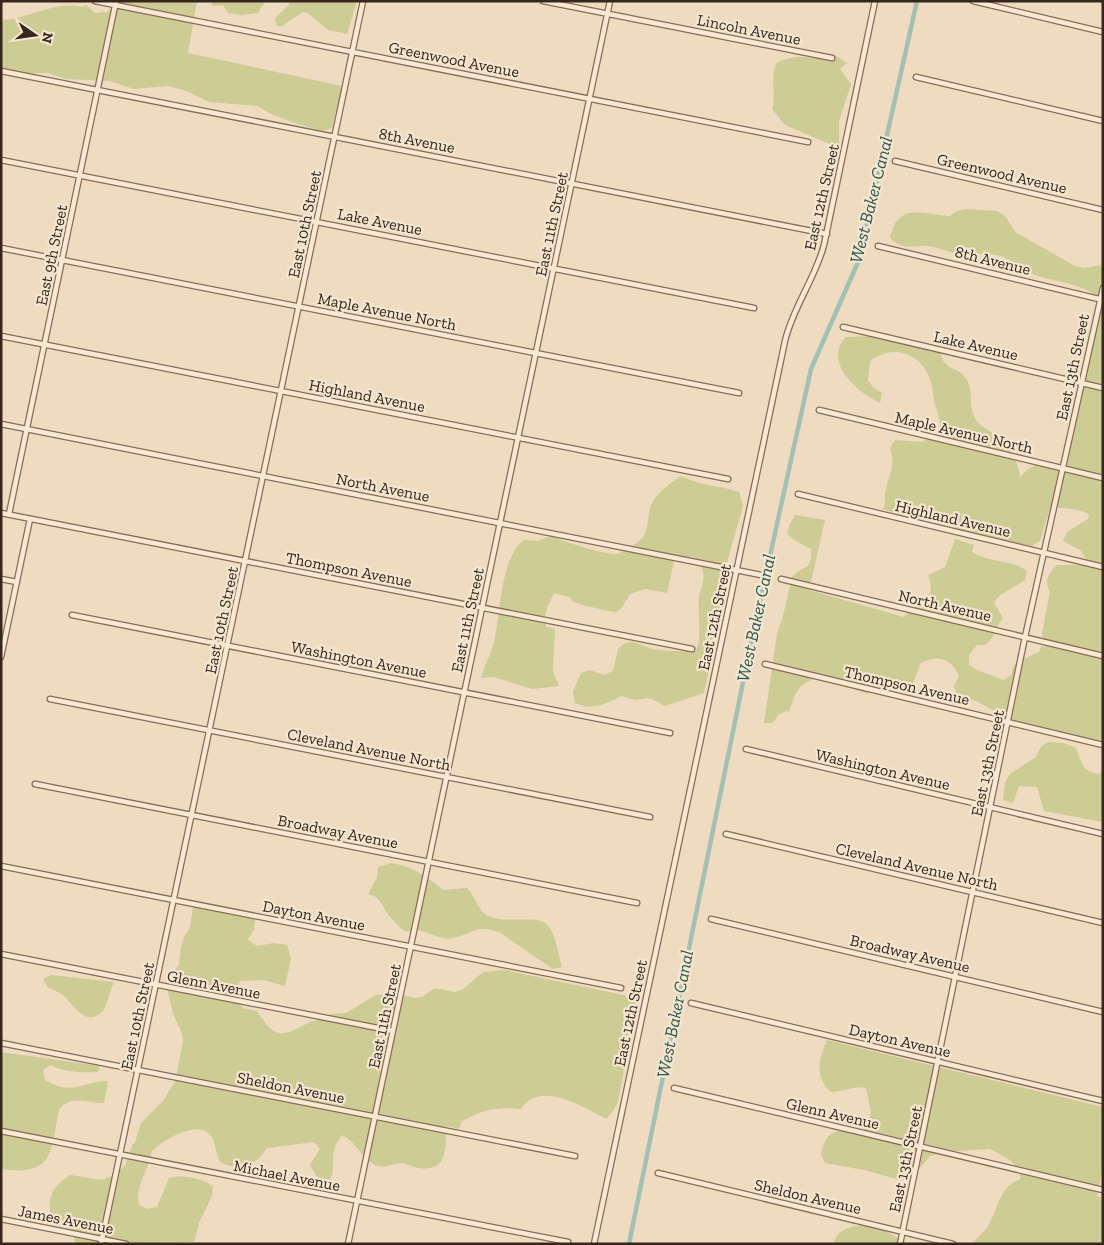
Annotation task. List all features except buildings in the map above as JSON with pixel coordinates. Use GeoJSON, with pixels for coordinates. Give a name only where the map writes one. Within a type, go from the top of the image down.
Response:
{"type":"FeatureCollection","features":[{"type":"Feature","properties":{"kind":"street","name":"Greenwood Avenue"},"geometry":{"type":"LineString","coordinates":[[95,1],[116,3],[808,142]]}},
{"type":"Feature","properties":{"kind":"street","name":"East 10th Street"},"geometry":{"type":"LineString","coordinates":[[102,1241],[363,1]]}},
{"type":"Feature","properties":{"kind":"street","name":"Lincoln Avenue"},"geometry":{"type":"LineString","coordinates":[[543,1],[832,58]]}},
{"type":"Feature","properties":{"kind":"street","name":"East 11th Street"},"geometry":{"type":"LineString","coordinates":[[348,1244],[610,1]]}},
{"type":"Feature","properties":{"kind":"street","name":"East 12th Street"},"geometry":{"type":"LineString","coordinates":[[594,1244],[789,323],[818,265],[827,234],[875,1]]}},
{"type":"Feature","properties":{"kind":"street"},"geometry":{"type":"LineString","coordinates":[[973,1],[1103,32]]}},
{"type":"Feature","properties":{"kind":"street","name":"East 9th Street"},"geometry":{"type":"LineString","coordinates":[[9,514],[116,3]]}},
{"type":"Feature","properties":{"kind":"street","name":"8th Avenue"},"geometry":{"type":"LineString","coordinates":[[1,71],[827,234]]}},
{"type":"Feature","properties":{"kind":"street"},"geometry":{"type":"LineString","coordinates":[[916,77],[1103,121]]}},
{"type":"Feature","properties":{"kind":"street","name":"Lake Avenue"},"geometry":{"type":"LineString","coordinates":[[1,160],[754,308]]}},
{"type":"Feature","properties":{"kind":"street","name":"Greenwood Avenue"},"geometry":{"type":"LineString","coordinates":[[895,161],[1103,210]]}},
{"type":"Feature","properties":{"kind":"street","name":"8th Avenue"},"geometry":{"type":"LineString","coordinates":[[878,246],[1102,299]]}},
{"type":"Feature","properties":{"kind":"street","name":"Maple Avenue North"},"geometry":{"type":"LineString","coordinates":[[1,248],[739,393]]}},
{"type":"Feature","properties":{"kind":"street","name":"East 13th Street"},"geometry":{"type":"LineString","coordinates":[[900,1244],[1025,637],[1103,288]]}},
{"type":"Feature","properties":{"kind":"street","name":"Lake Avenue"},"geometry":{"type":"LineString","coordinates":[[843,327],[1103,388]]}},
{"type":"Feature","properties":{"kind":"street","name":"Highland Avenue"},"geometry":{"type":"LineString","coordinates":[[1,336],[728,479]]}},
{"type":"Feature","properties":{"kind":"street","name":"Maple Avenue North"},"geometry":{"type":"LineString","coordinates":[[818,410],[1103,478]]}},
{"type":"Feature","properties":{"kind":"street","name":"North Avenue"},"geometry":{"type":"LineString","coordinates":[[1,424],[761,575]]}},
{"type":"Feature","properties":{"kind":"street","name":"Highland Avenue"},"geometry":{"type":"LineString","coordinates":[[798,494],[1103,567]]}},
{"type":"Feature","properties":{"kind":"street","name":"Thompson Avenue"},"geometry":{"type":"LineString","coordinates":[[1,513],[692,649]]}},
{"type":"Feature","properties":{"kind":"street"},"geometry":{"type":"LineString","coordinates":[[1,656],[30,519]]}},
{"type":"Feature","properties":{"kind":"street"},"geometry":{"type":"LineString","coordinates":[[1,579],[17,582]]}},
{"type":"Feature","properties":{"kind":"street","name":"North Avenue"},"geometry":{"type":"LineString","coordinates":[[780,579],[1103,656]]}},
{"type":"Feature","properties":{"kind":"street","name":"Washington Avenue"},"geometry":{"type":"LineString","coordinates":[[72,615],[670,733]]}},
{"type":"Feature","properties":{"kind":"street","name":"Thompson Avenue"},"geometry":{"type":"LineString","coordinates":[[765,664],[1103,745]]}},
{"type":"Feature","properties":{"kind":"street","name":"Cleveland Avenue North"},"geometry":{"type":"LineString","coordinates":[[50,699],[650,817]]}},
{"type":"Feature","properties":{"kind":"street","name":"Washington Avenue"},"geometry":{"type":"LineString","coordinates":[[746,749],[1103,834]]}},
{"type":"Feature","properties":{"kind":"street","name":"Broadway Avenue"},"geometry":{"type":"LineString","coordinates":[[35,784],[637,903]]}},
{"type":"Feature","properties":{"kind":"street","name":"Cleveland Avenue North"},"geometry":{"type":"LineString","coordinates":[[726,834],[1103,923]]}},
{"type":"Feature","properties":{"kind":"street","name":"Dayton Avenue"},"geometry":{"type":"LineString","coordinates":[[1,866],[621,988]]}},
{"type":"Feature","properties":{"kind":"street","name":"Broadway Avenue"},"geometry":{"type":"LineString","coordinates":[[711,919],[1103,1012]]}},
{"type":"Feature","properties":{"kind":"street","name":"Glenn Avenue"},"geometry":{"type":"LineString","coordinates":[[1,954],[393,1031]]}},
{"type":"Feature","properties":{"kind":"street","name":"Dayton Avenue"},"geometry":{"type":"LineString","coordinates":[[691,1003],[1103,1101]]}},
{"type":"Feature","properties":{"kind":"street","name":"Sheldon Avenue"},"geometry":{"type":"LineString","coordinates":[[1,1043],[575,1156]]}},
{"type":"Feature","properties":{"kind":"street","name":"Glenn Avenue"},"geometry":{"type":"LineString","coordinates":[[674,1088],[1103,1190]]}},
{"type":"Feature","properties":{"kind":"street","name":"Michael Avenue"},"geometry":{"type":"LineString","coordinates":[[1,1131],[568,1242]]}},
{"type":"Feature","properties":{"kind":"street","name":"Sheldon Avenue"},"geometry":{"type":"LineString","coordinates":[[658,1173],[953,1244]]}},
{"type":"Feature","properties":{"kind":"street","name":"James Avenue"},"geometry":{"type":"LineString","coordinates":[[1,1219],[102,1241],[126,1244]]}},
{"type":"Feature","properties":{"kind":"green space"},"geometry":{"type":"Polygon","coordinates":[[[122,1],[197,1],[188,53],[342,86],[332,128],[322,131],[292,122],[269,113],[258,106],[209,102],[187,91],[168,86],[134,89],[110,81],[66,79],[48,73],[1,74],[1,20],[22,17],[61,6],[82,7],[86,5],[95,13],[107,12],[122,1]]]}},
{"type":"Feature","properties":{"kind":"green space"},"geometry":{"type":"Polygon","coordinates":[[[210,1],[265,1],[258,13],[242,15],[228,13],[223,5],[213,6],[210,1]]]}},
{"type":"Feature","properties":{"kind":"green space"},"geometry":{"type":"Polygon","coordinates":[[[289,1],[357,1],[347,34],[328,30],[309,14],[303,12],[282,26],[277,26],[275,18],[289,5],[289,1]]]}},
{"type":"Feature","properties":{"kind":"green space"},"geometry":{"type":"Polygon","coordinates":[[[835,55],[847,63],[840,69],[851,84],[839,121],[839,148],[785,125],[772,109],[774,97],[773,80],[777,63],[799,57],[834,59],[835,55]]]}},
{"type":"Feature","properties":{"kind":"green space"},"geometry":{"type":"Polygon","coordinates":[[[967,209],[997,211],[1005,216],[1015,232],[1075,266],[1084,268],[1103,265],[1103,749],[1097,742],[1092,740],[1013,721],[976,701],[957,695],[954,686],[959,676],[956,670],[948,662],[939,659],[927,660],[921,663],[913,683],[905,691],[872,686],[868,694],[817,677],[805,683],[798,690],[789,712],[786,711],[778,715],[773,723],[764,723],[777,634],[792,577],[809,564],[811,556],[811,549],[794,540],[787,533],[795,515],[825,520],[809,590],[904,617],[925,600],[930,590],[928,575],[945,567],[955,539],[974,545],[972,552],[985,558],[1014,565],[1027,571],[1025,580],[999,596],[994,603],[1003,618],[991,639],[985,645],[977,645],[969,655],[969,665],[1004,680],[1011,675],[1014,665],[1023,664],[1024,659],[1039,652],[1041,646],[1045,647],[1042,633],[1050,592],[1047,581],[1051,571],[1057,565],[1083,565],[1088,562],[1080,550],[1063,541],[1067,532],[1088,519],[1089,514],[1080,511],[1050,508],[1040,541],[1032,546],[986,538],[955,529],[955,523],[939,517],[910,511],[903,516],[883,509],[892,466],[890,448],[895,440],[922,442],[940,432],[931,382],[921,364],[906,354],[897,352],[879,356],[870,361],[868,381],[882,393],[880,403],[853,384],[840,366],[838,356],[840,347],[846,337],[873,336],[940,350],[941,357],[946,365],[964,376],[967,381],[973,415],[976,420],[1011,451],[1017,463],[1020,478],[1033,466],[1048,465],[1060,467],[1065,459],[1099,298],[1075,285],[1027,272],[1001,256],[959,254],[929,246],[904,246],[890,238],[894,226],[905,215],[921,213],[950,216],[957,211],[967,209]]]}},
{"type":"Feature","properties":{"kind":"green space"},"geometry":{"type":"Polygon","coordinates":[[[681,476],[695,482],[739,492],[743,506],[727,563],[729,574],[704,693],[665,706],[652,699],[636,700],[621,696],[604,704],[587,706],[575,703],[573,692],[581,673],[589,670],[604,675],[613,671],[618,649],[625,643],[633,642],[652,649],[668,651],[696,651],[699,638],[699,597],[703,582],[703,571],[699,562],[694,557],[681,557],[674,561],[667,593],[645,589],[630,594],[617,612],[581,604],[572,601],[570,597],[554,593],[544,620],[546,627],[555,629],[553,671],[559,686],[532,689],[494,677],[481,678],[494,642],[506,572],[516,548],[524,540],[538,541],[550,536],[604,553],[620,553],[640,541],[646,530],[650,507],[653,501],[681,476]]]}},
{"type":"Feature","properties":{"kind":"green space"},"geometry":{"type":"Polygon","coordinates":[[[1048,742],[1064,743],[1076,748],[1085,769],[1093,773],[1099,774],[1103,769],[1103,822],[1044,811],[1037,787],[1019,786],[1013,803],[1003,800],[1005,783],[1010,774],[1036,757],[1041,747],[1048,742]]]}},
{"type":"Feature","properties":{"kind":"green space"},"geometry":{"type":"Polygon","coordinates":[[[391,863],[399,864],[419,873],[443,890],[467,888],[481,910],[488,916],[502,919],[535,920],[545,923],[552,931],[562,967],[553,969],[499,932],[491,930],[479,929],[453,938],[443,938],[418,930],[403,930],[394,922],[380,901],[368,894],[377,878],[378,867],[391,863]]]}},
{"type":"Feature","properties":{"kind":"green space"},"geometry":{"type":"Polygon","coordinates":[[[193,907],[255,919],[254,929],[248,940],[257,946],[274,943],[287,945],[291,958],[285,986],[263,980],[240,981],[235,994],[243,1008],[257,1011],[270,1028],[276,1032],[282,1033],[294,1030],[315,1021],[323,1015],[346,1013],[376,995],[396,994],[415,998],[422,997],[435,988],[455,992],[462,990],[483,972],[505,970],[637,998],[618,1102],[606,1119],[574,1103],[550,1096],[539,1096],[529,1100],[521,1109],[504,1108],[484,1111],[462,1121],[459,1129],[446,1126],[446,1144],[442,1159],[439,1164],[425,1169],[403,1163],[377,1166],[369,1161],[351,1141],[342,1135],[334,1150],[332,1175],[324,1189],[310,1165],[320,1149],[314,1142],[267,1148],[253,1163],[247,1166],[234,1167],[220,1162],[211,1136],[205,1131],[198,1129],[190,1130],[164,1141],[152,1151],[140,1185],[138,1199],[139,1205],[148,1209],[157,1207],[169,1178],[174,1177],[198,1179],[213,1187],[212,1196],[199,1223],[194,1242],[75,1244],[73,1230],[51,1221],[50,1200],[54,1189],[70,1175],[102,1180],[114,1175],[125,1166],[141,1123],[163,1101],[175,1082],[183,1042],[182,1033],[173,1014],[167,988],[170,975],[179,965],[181,947],[184,937],[190,928],[193,907]]]}},
{"type":"Feature","properties":{"kind":"green space"},"geometry":{"type":"Polygon","coordinates":[[[51,975],[114,982],[103,1011],[97,1016],[92,1017],[81,1014],[63,995],[48,988],[43,979],[51,975]]]}},
{"type":"Feature","properties":{"kind":"green space"},"geometry":{"type":"Polygon","coordinates":[[[827,1040],[1103,1107],[1103,1167],[1097,1196],[1103,1198],[1103,1244],[972,1244],[988,1226],[1003,1193],[1013,1183],[1021,1179],[1018,1169],[1010,1160],[990,1149],[943,1152],[930,1156],[914,1175],[900,1180],[864,1170],[825,1163],[821,1154],[828,1137],[837,1131],[867,1129],[871,1112],[866,1088],[858,1087],[831,1092],[822,1080],[820,1061],[827,1040]]]}},
{"type":"Feature","properties":{"kind":"green space"},"geometry":{"type":"Polygon","coordinates":[[[1,1052],[100,1066],[98,1072],[74,1072],[51,1065],[43,1070],[45,1080],[55,1085],[71,1088],[108,1081],[104,1103],[80,1100],[69,1102],[59,1110],[54,1137],[47,1158],[32,1169],[1,1169],[1,1052]]]}},
{"type":"Feature","properties":{"kind":"green space"},"geometry":{"type":"Polygon","coordinates":[[[864,1225],[888,1232],[906,1244],[833,1244],[841,1231],[864,1225]]]}},
{"type":"Feature","properties":{"kind":"waterway","name":"West Baker Canal"},"geometry":{"type":"LineString","coordinates":[[629,1244],[752,638],[811,369],[859,260],[917,1]]}}]}
